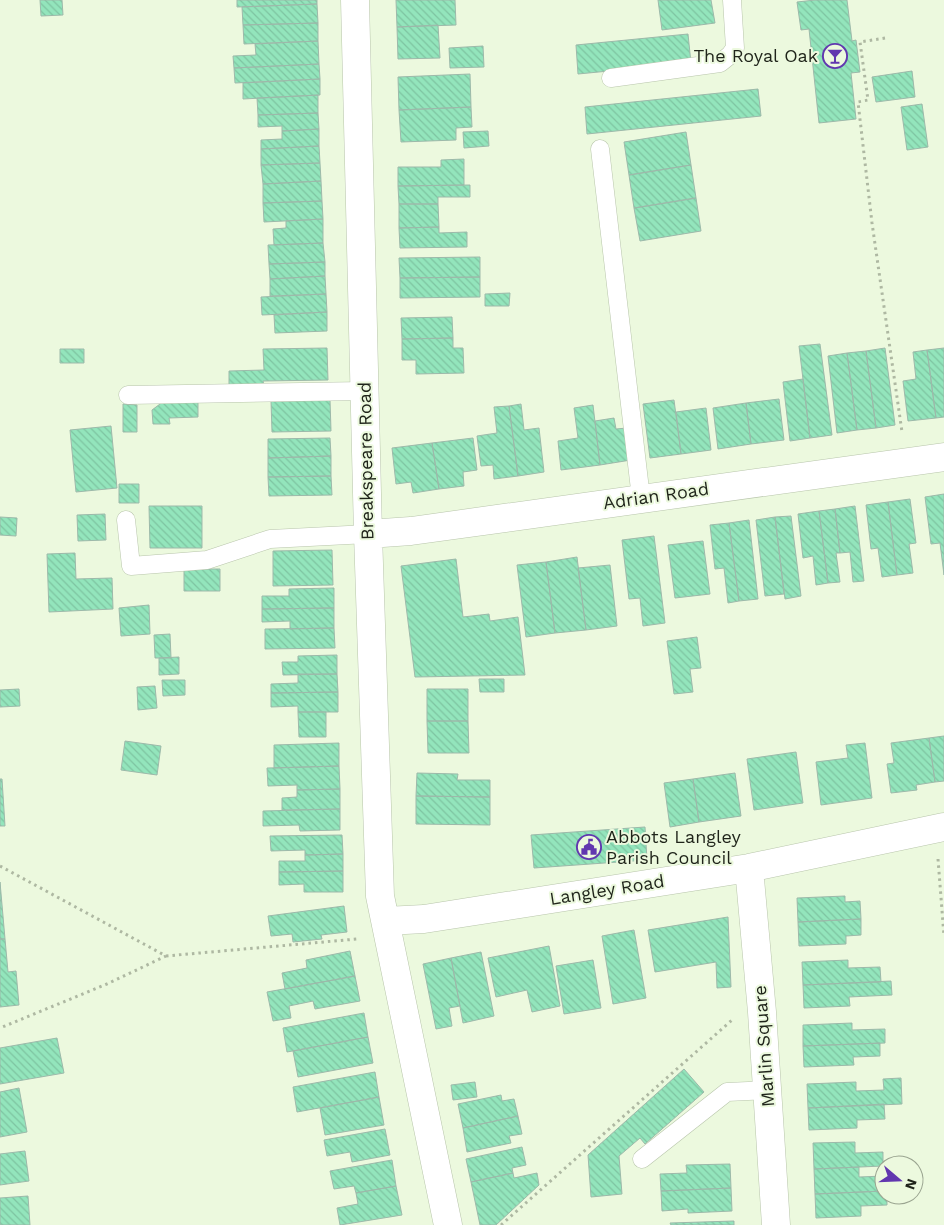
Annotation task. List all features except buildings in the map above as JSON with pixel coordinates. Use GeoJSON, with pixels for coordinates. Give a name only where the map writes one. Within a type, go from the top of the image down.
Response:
{"type":"FeatureCollection","features":[{"type":"Feature","properties":{"kind":"street","name":"Breakspeare Road"},"geometry":{"type":"LineString","coordinates":[[355,0],[364,391],[380,896],[387,929]]}},
{"type":"Feature","properties":{"kind":"street","name":"Adrian Road"},"geometry":{"type":"LineString","coordinates":[[368,534],[411,531],[944,457]]}},
{"type":"Feature","properties":{"kind":"street","name":"Langley Road"},"geometry":{"type":"LineString","coordinates":[[387,929],[424,919],[749,868],[940,828]]}},
{"type":"Feature","properties":{"kind":"street","name":"Marlin Square"},"geometry":{"type":"LineString","coordinates":[[749,868],[762,1012],[776,1225]]}},
{"type":"Feature","properties":{"kind":"street"},"geometry":{"type":"LineString","coordinates":[[387,929],[448,1225]]}},
{"type":"Feature","properties":{"kind":"lane"},"geometry":{"type":"LineString","coordinates":[[611,78],[720,63],[730,56],[735,48],[732,0]]}},
{"type":"Feature","properties":{"kind":"lane"},"geometry":{"type":"LineString","coordinates":[[600,148],[641,498]]}},
{"type":"Feature","properties":{"kind":"lane"},"geometry":{"type":"LineString","coordinates":[[128,395],[364,391]]}},
{"type":"Feature","properties":{"kind":"lane"},"geometry":{"type":"LineString","coordinates":[[126,520],[131,566],[207,560],[270,539],[368,534]]}},
{"type":"Feature","properties":{"kind":"lane"},"geometry":{"type":"LineString","coordinates":[[642,1159],[727,1092],[767,1090]]}},
{"type":"Feature","properties":{"kind":"path"},"geometry":{"type":"LineString","coordinates":[[885,38],[860,42],[868,100],[858,102],[872,223],[907,462]]}},
{"type":"Feature","properties":{"kind":"path"},"geometry":{"type":"LineString","coordinates":[[940,828],[944,936]]}},
{"type":"Feature","properties":{"kind":"path"},"geometry":{"type":"LineString","coordinates":[[0,866],[166,956]]}},
{"type":"Feature","properties":{"kind":"path"},"geometry":{"type":"LineString","coordinates":[[0,1028],[107,984],[166,956],[387,929]]}},
{"type":"Feature","properties":{"kind":"path"},"geometry":{"type":"LineString","coordinates":[[501,1225],[739,1013],[762,1012]]}},
{"type":"Feature","properties":{"kind":"place","name":"The Royal Oak"},"geometry":{"type":"Point","coordinates":[835,56]}},
{"type":"Feature","properties":{"kind":"place","name":"Abbots Langley Parish Council"},"geometry":{"type":"Point","coordinates":[589,847]}}]}
